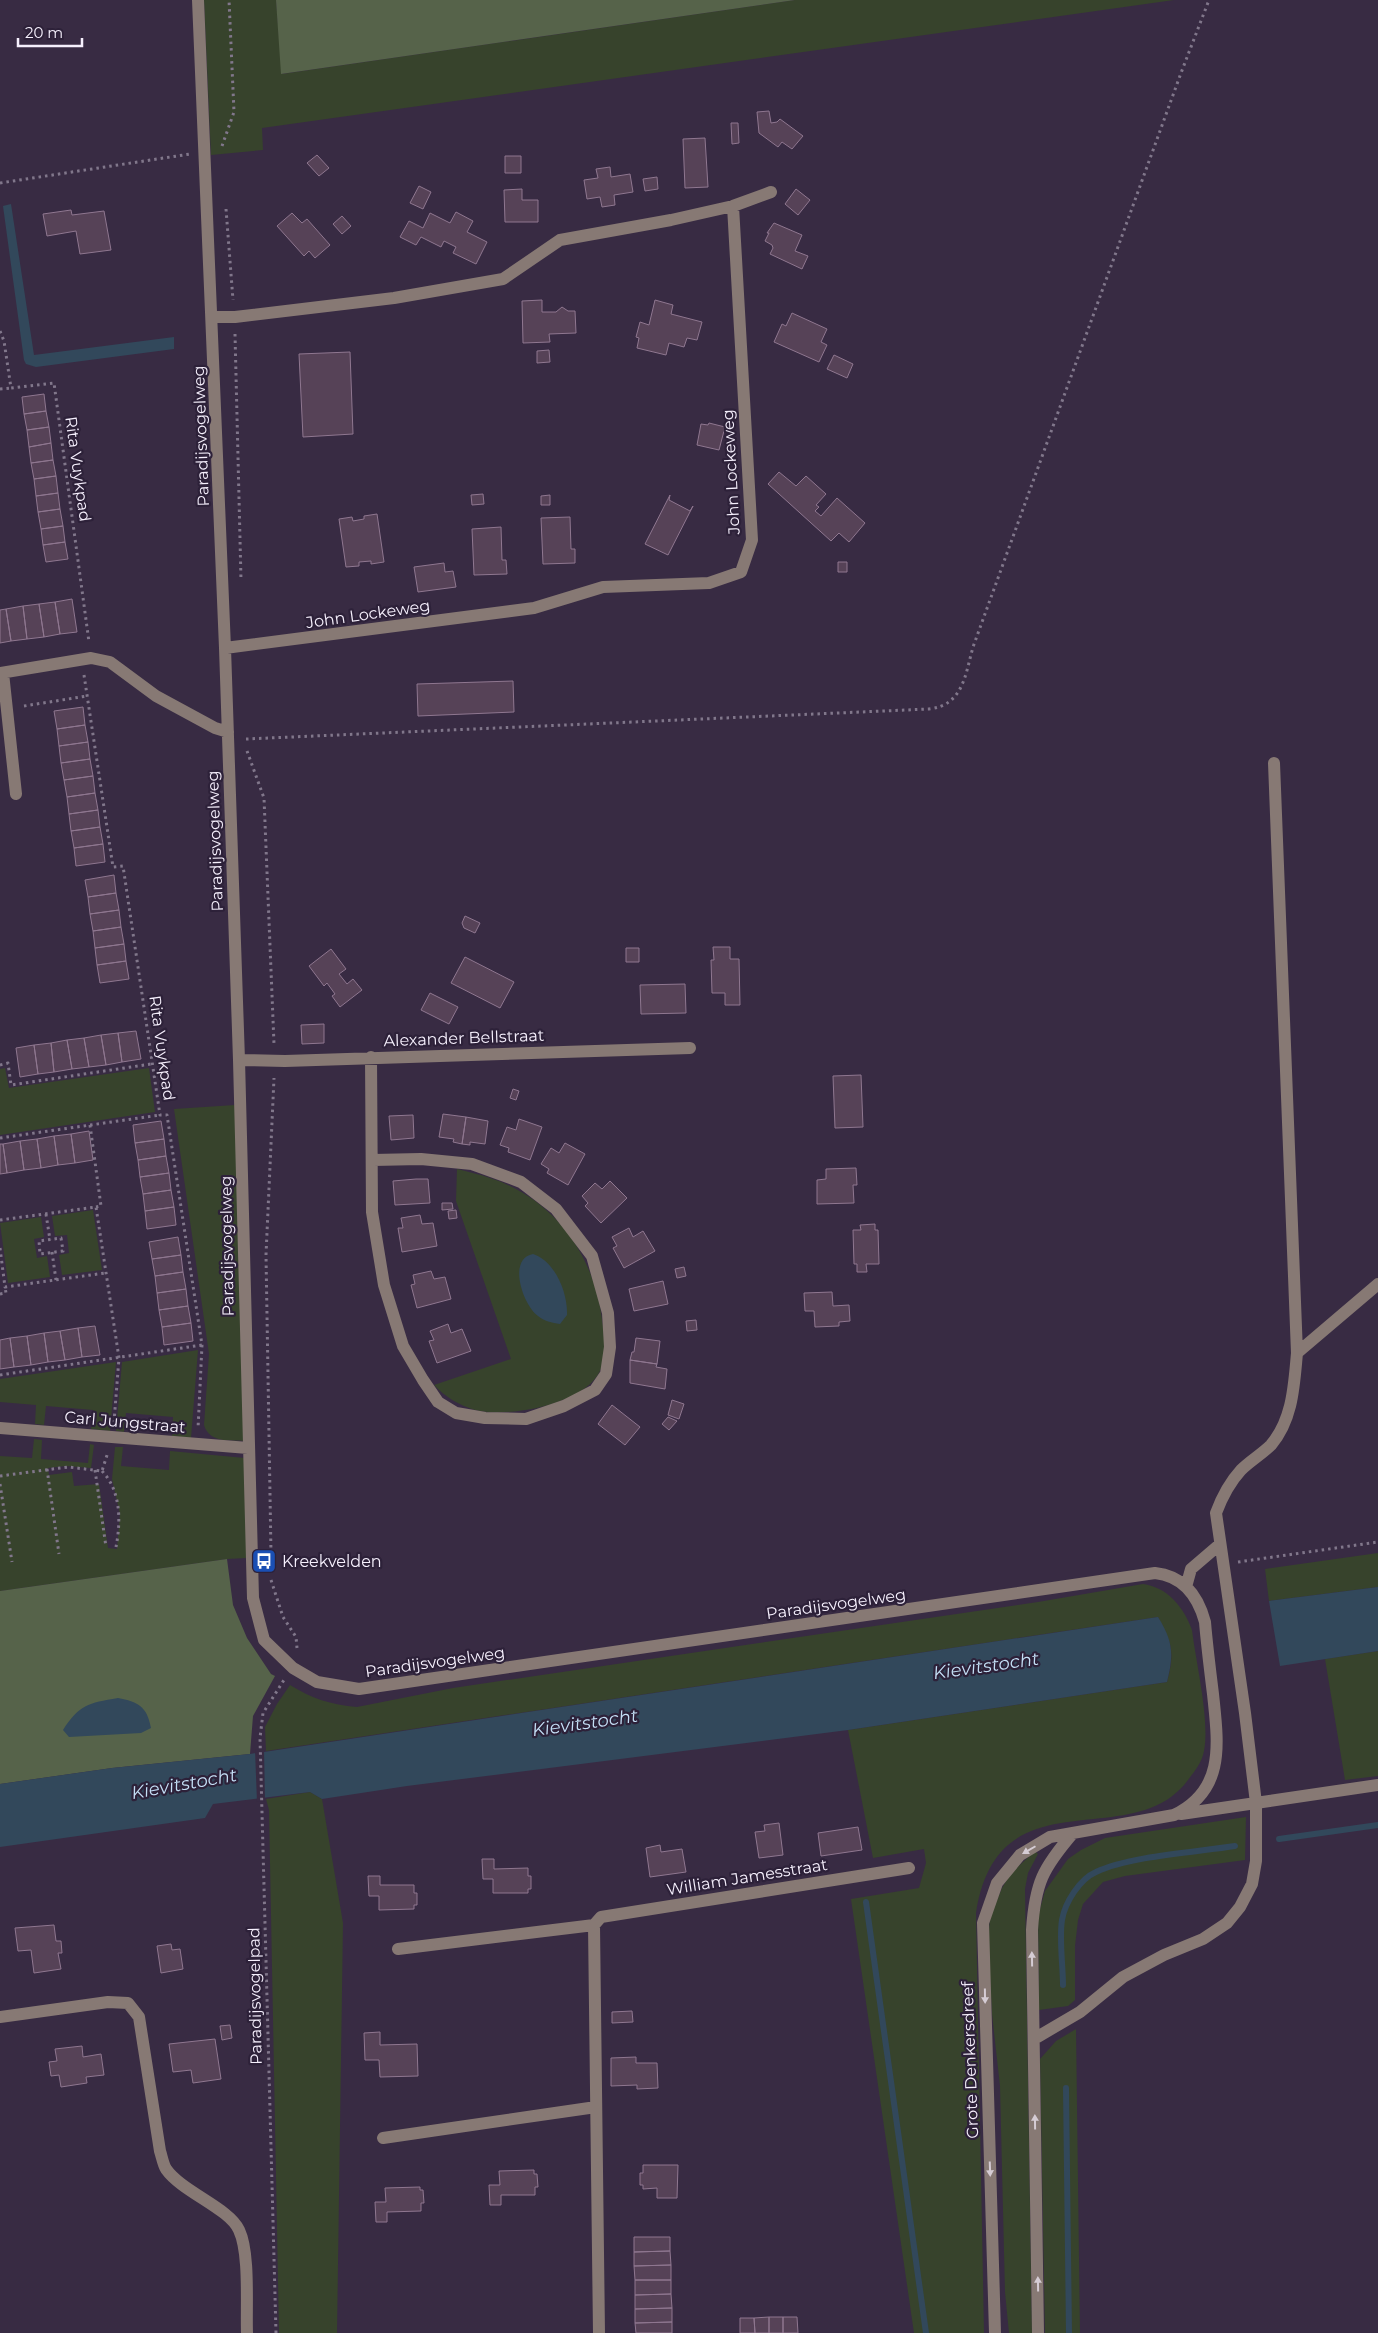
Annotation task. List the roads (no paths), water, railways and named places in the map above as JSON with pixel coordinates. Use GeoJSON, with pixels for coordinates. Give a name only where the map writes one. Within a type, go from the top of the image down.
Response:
{"type":"FeatureCollection","features":[{"type":"Feature","properties":{"kind":"street","name":"Paradijsvogelweg"},"geometry":{"type":"LineString","coordinates":[[198,0],[213,317],[228,732],[239,1060],[253,1598],[264,1640],[293,1668],[317,1682],[358,1689],[1155,1573],[1167,1574],[1186,1587]]}},
{"type":"Feature","properties":{"kind":"street"},"geometry":{"type":"LineString","coordinates":[[213,317],[235,317],[394,298],[503,279],[560,240],[671,220],[733,206],[772,192]]}},
{"type":"Feature","properties":{"kind":"street","name":"John Lockeweg"},"geometry":{"type":"LineString","coordinates":[[225,648],[534,608],[603,587],[709,583],[741,572],[752,540],[733,206]]}},
{"type":"Feature","properties":{"kind":"street"},"geometry":{"type":"LineString","coordinates":[[16,794],[2,673],[87,659],[110,662],[156,696],[215,728],[228,732]]}},
{"type":"Feature","properties":{"kind":"street"},"geometry":{"type":"LineString","coordinates":[[1034,2039],[1080,2012],[1123,1977],[1164,1955],[1203,1939],[1227,1923],[1240,1907],[1252,1884],[1256,1861],[1256,1802],[1216,1513],[1223,1493],[1241,1470],[1271,1445],[1285,1421],[1292,1400],[1297,1353],[1274,763]]}},
{"type":"Feature","properties":{"kind":"street","name":"Alexander Bellstraat"},"geometry":{"type":"LineString","coordinates":[[239,1060],[275,1061],[690,1048]]}},
{"type":"Feature","properties":{"kind":"street"},"geometry":{"type":"LineString","coordinates":[[371,1057],[372,1212],[384,1285],[404,1346],[438,1402],[456,1413],[485,1418],[526,1419],[564,1406],[595,1390],[606,1374],[610,1347],[608,1313],[592,1256],[556,1209],[521,1182],[472,1164],[421,1159],[373,1160]]}},
{"type":"Feature","properties":{"kind":"street"},"geometry":{"type":"LineString","coordinates":[[1297,1353],[1378,1284]]}},
{"type":"Feature","properties":{"kind":"street","name":"Carl Jungstraat"},"geometry":{"type":"LineString","coordinates":[[0,1428],[248,1448]]}},
{"type":"Feature","properties":{"kind":"street"},"geometry":{"type":"LineString","coordinates":[[1186,1587],[1191,1569],[1219,1545]]}},
{"type":"Feature","properties":{"kind":"street","name":"Grote Denkersdreef"},"geometry":{"type":"LineString","coordinates":[[995,2333],[983,1922],[996,1883],[1020,1855],[1050,1837],[1174,1815],[1189,1808],[1202,1794],[1211,1779],[1217,1759],[1217,1734],[1205,1622],[1200,1606],[1186,1587]]}},
{"type":"Feature","properties":{"kind":"street"},"geometry":{"type":"LineString","coordinates":[[1174,1815],[1378,1785]]}},
{"type":"Feature","properties":{"kind":"street"},"geometry":{"type":"LineString","coordinates":[[1038,2333],[1033,1906],[1039,1883],[1050,1860],[1074,1833]]}},
{"type":"Feature","properties":{"kind":"street","name":"William Jamesstraat"},"geometry":{"type":"LineString","coordinates":[[398,1949],[594,1925],[601,1917],[909,1868]]}},
{"type":"Feature","properties":{"kind":"street"},"geometry":{"type":"LineString","coordinates":[[594,1925],[599,2333]]}},
{"type":"Feature","properties":{"kind":"street"},"geometry":{"type":"LineString","coordinates":[[0,2017],[108,2002],[128,2003],[139,2016],[160,2151],[166,2168],[177,2180],[226,2216],[239,2228],[244,2244],[247,2333]]}},
{"type":"Feature","properties":{"kind":"street"},"geometry":{"type":"LineString","coordinates":[[383,2138],[596,2107]]}},
{"type":"Feature","properties":{"kind":"water"},"geometry":{"type":"Polygon","coordinates":[[[11,204],[34,355],[174,337],[174,349],[36,367],[26,364],[3,206],[11,204]]]}},
{"type":"Feature","properties":{"kind":"water"},"geometry":{"type":"Polygon","coordinates":[[[533,1254],[548,1263],[559,1279],[567,1306],[567,1315],[560,1324],[548,1322],[538,1316],[532,1310],[523,1293],[519,1273],[521,1264],[525,1258],[533,1254]]]}},
{"type":"Feature","properties":{"kind":"water"},"geometry":{"type":"Polygon","coordinates":[[[1378,1587],[1378,1651],[1280,1666],[1269,1601],[1378,1587]]]}},
{"type":"Feature","properties":{"kind":"water","name":"Kievitstocht"},"geometry":{"type":"Polygon","coordinates":[[[1158,1617],[1167,1633],[1171,1648],[1171,1663],[1167,1682],[848,1730],[407,1786],[322,1799],[310,1792],[213,1804],[205,1818],[0,1847],[0,1784],[112,1768],[250,1754],[1158,1617]]]}},
{"type":"Feature","properties":{"kind":"water"},"geometry":{"type":"Polygon","coordinates":[[[118,1698],[131,1701],[140,1706],[147,1715],[151,1728],[141,1733],[69,1737],[63,1730],[74,1715],[85,1706],[118,1698]]]}},
{"type":"Feature","properties":{"kind":"waterway"},"geometry":{"type":"LineString","coordinates":[[1279,1839],[1378,1825]]}},
{"type":"Feature","properties":{"kind":"waterway"},"geometry":{"type":"LineString","coordinates":[[1063,1985],[1062,1920],[1066,1906],[1074,1892],[1090,1875],[1110,1867],[1145,1858],[1235,1846]]}},
{"type":"Feature","properties":{"kind":"waterway"},"geometry":{"type":"LineString","coordinates":[[866,1902],[926,2333]]}},
{"type":"Feature","properties":{"kind":"waterway"},"geometry":{"type":"LineString","coordinates":[[1066,2088],[1069,2333]]}},
{"type":"Feature","properties":{"kind":"place","name":"Kreekvelden"},"geometry":{"type":"Point","coordinates":[264,1561]}}]}
